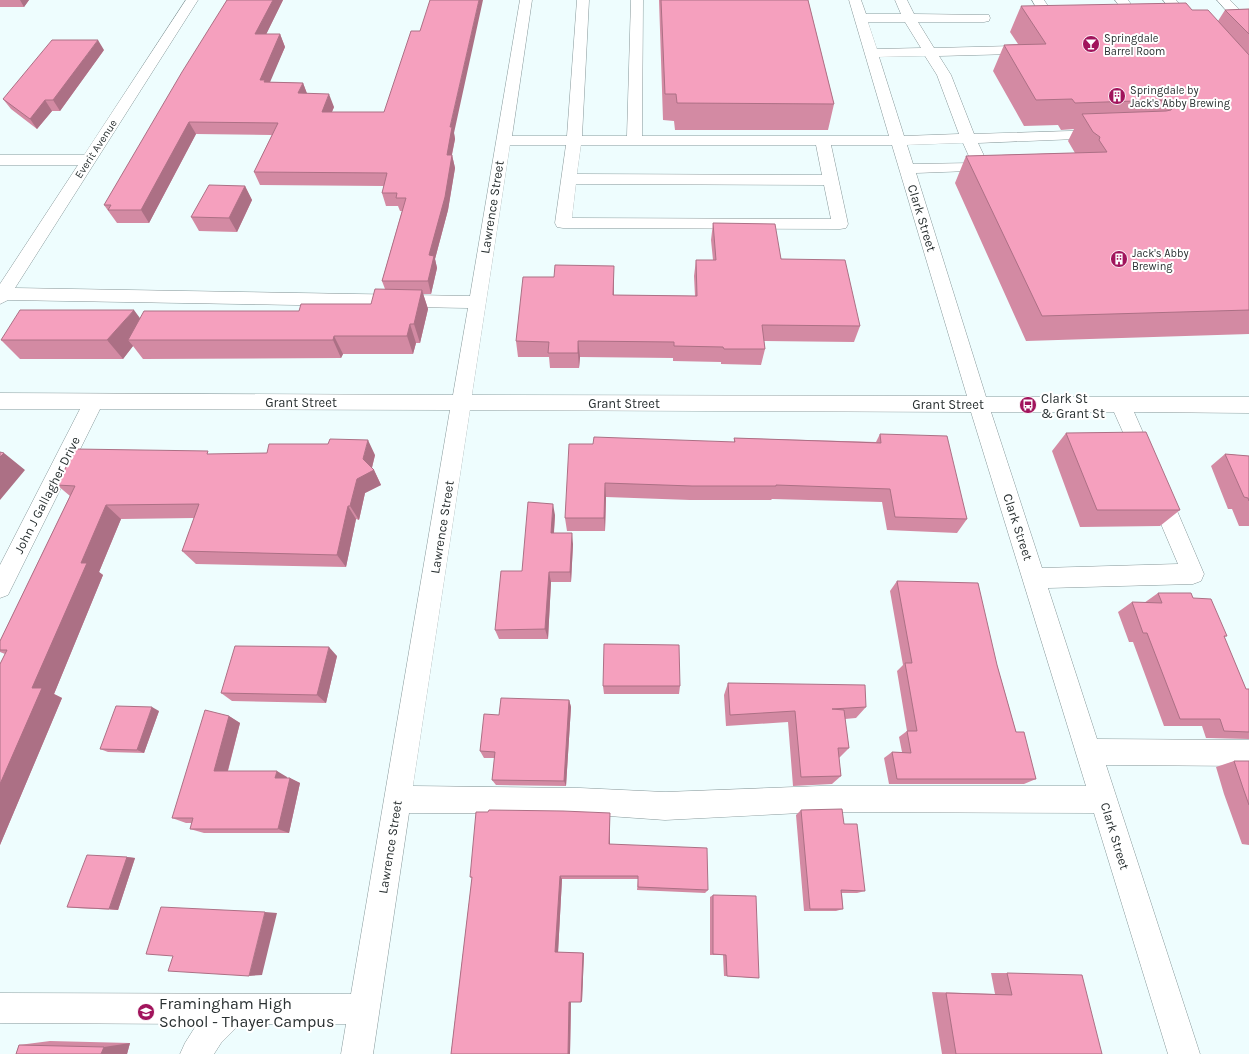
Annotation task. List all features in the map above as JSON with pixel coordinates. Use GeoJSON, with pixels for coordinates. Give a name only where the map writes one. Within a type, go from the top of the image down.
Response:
{"type":"FeatureCollection","features":[{"type":"Feature","properties":{"kind":"street","name":"Everit Avenue"},"geometry":{"type":"LineString","coordinates":[[1,296],[192,0]]}},
{"type":"Feature","properties":{"kind":"street","name":"Lawrence Street"},"geometry":{"type":"LineString","coordinates":[[356,1054],[526,0]]}},
{"type":"Feature","properties":{"kind":"street"},"geometry":{"type":"LineString","coordinates":[[583,0],[574,140],[563,223],[840,224],[822,140]]}},
{"type":"Feature","properties":{"kind":"street"},"geometry":{"type":"LineString","coordinates":[[634,140],[637,0]]}},
{"type":"Feature","properties":{"kind":"street"},"geometry":{"type":"LineString","coordinates":[[901,0],[909,18],[944,75],[968,138],[982,167]]}},
{"type":"Feature","properties":{"kind":"street"},"geometry":{"type":"LineString","coordinates":[[1038,0],[1048,16],[1079,16]]}},
{"type":"Feature","properties":{"kind":"street"},"geometry":{"type":"LineString","coordinates":[[1102,15],[1132,14],[1120,0]]}},
{"type":"Feature","properties":{"kind":"street"},"geometry":{"type":"LineString","coordinates":[[1169,0],[1191,25],[1203,31]]}},
{"type":"Feature","properties":{"kind":"street"},"geometry":{"type":"LineString","coordinates":[[1223,0],[1248,24]]}},
{"type":"Feature","properties":{"kind":"street"},"geometry":{"type":"LineString","coordinates":[[858,9],[909,18],[984,18]]}},
{"type":"Feature","properties":{"kind":"street","name":"Clark Street"},"geometry":{"type":"LineString","coordinates":[[858,9],[979,405],[1184,1054]]}},
{"type":"Feature","properties":{"kind":"street"},"geometry":{"type":"LineString","coordinates":[[1226,24],[1248,24]]}},
{"type":"Feature","properties":{"kind":"street"},"geometry":{"type":"LineString","coordinates":[[871,53],[1014,50]]}},
{"type":"Feature","properties":{"kind":"street"},"geometry":{"type":"LineString","coordinates":[[503,140],[898,141],[1117,133]]}},
{"type":"Feature","properties":{"kind":"street"},"geometry":{"type":"LineString","coordinates":[[0,160],[89,160]]}},
{"type":"Feature","properties":{"kind":"street"},"geometry":{"type":"LineString","coordinates":[[907,169],[1005,166]]}},
{"type":"Feature","properties":{"kind":"street"},"geometry":{"type":"LineString","coordinates":[[569,179],[830,180]]}},
{"type":"Feature","properties":{"kind":"street"},"geometry":{"type":"LineString","coordinates":[[1,296],[477,302]]}},
{"type":"Feature","properties":{"kind":"street","name":"Grant Street"},"geometry":{"type":"LineString","coordinates":[[0,401],[1249,405]]}},
{"type":"Feature","properties":{"kind":"street","name":"John J Gallagher Drive"},"geometry":{"type":"LineString","coordinates":[[0,588],[94,401]]}},
{"type":"Feature","properties":{"kind":"street"},"geometry":{"type":"LineString","coordinates":[[1034,578],[1194,574],[1122,405]]}},
{"type":"Feature","properties":{"kind":"street"},"geometry":{"type":"LineString","coordinates":[[1089,752],[1249,753]]}},
{"type":"Feature","properties":{"kind":"street"},"geometry":{"type":"LineString","coordinates":[[398,799],[580,801],[665,806],[820,799],[1104,800]]}},
{"type":"Feature","properties":{"kind":"street"},"geometry":{"type":"LineString","coordinates":[[0,1008],[364,1009]]}},
{"type":"Feature","properties":{"kind":"street"},"geometry":{"type":"LineString","coordinates":[[196,1054],[210,1032],[234,1008]]}},
{"type":"Feature","properties":{"kind":"building"},"geometry":{"type":"Polygon","coordinates":[[[227,0],[273,0],[255,34],[280,34],[260,80],[265,80],[264,82],[303,83],[298,93],[329,94],[322,112],[384,112],[411,31],[420,31],[430,0],[479,0],[450,127],[452,127],[447,155],[452,155],[445,197],[429,255],[434,256],[428,281],[382,281],[406,198],[396,198],[397,193],[382,193],[387,173],[254,172],[278,123],[189,122],[141,210],[108,210],[111,205],[104,205],[182,72],[227,0]]]}},
{"type":"Feature","properties":{"kind":"building"},"geometry":{"type":"Polygon","coordinates":[[[661,0],[808,0],[834,104],[677,103],[676,94],[665,94],[661,0]]]}},
{"type":"Feature","properties":{"kind":"building"},"geometry":{"type":"Polygon","coordinates":[[[1186,3],[1192,10],[1208,10],[1249,55],[1249,310],[1042,316],[966,156],[1107,152],[1099,140],[1100,137],[1093,132],[1082,114],[1166,111],[1171,110],[1174,106],[1172,102],[1165,100],[1075,103],[1072,99],[1036,100],[1004,45],[1046,44],[1021,6],[1186,3]]]}},
{"type":"Feature","properties":{"kind":"building"},"geometry":{"type":"Polygon","coordinates":[[[1249,9],[1249,34],[1225,10],[1249,9]]]}},
{"type":"Feature","properties":{"kind":"building"},"geometry":{"type":"Polygon","coordinates":[[[52,40],[98,40],[53,100],[45,100],[30,119],[3,99],[52,40]]]}},
{"type":"Feature","properties":{"kind":"building"},"geometry":{"type":"Polygon","coordinates":[[[209,185],[245,186],[229,218],[191,217],[209,185]]]}},
{"type":"Feature","properties":{"kind":"building"},"geometry":{"type":"Polygon","coordinates":[[[713,223],[775,224],[781,259],[845,260],[860,326],[762,325],[765,349],[724,349],[723,347],[674,346],[674,342],[578,341],[578,353],[548,353],[549,342],[516,341],[523,277],[554,277],[555,265],[614,266],[613,295],[697,296],[696,260],[716,260],[713,223]]]}},
{"type":"Feature","properties":{"kind":"building"},"geometry":{"type":"Polygon","coordinates":[[[375,289],[422,290],[414,324],[410,324],[407,336],[334,336],[333,340],[128,340],[144,311],[299,311],[301,304],[371,304],[375,289]]]}},
{"type":"Feature","properties":{"kind":"building"},"geometry":{"type":"Polygon","coordinates":[[[20,310],[134,310],[107,340],[1,340],[20,310]]]}},
{"type":"Feature","properties":{"kind":"building"},"geometry":{"type":"Polygon","coordinates":[[[1146,432],[1180,510],[1097,510],[1066,433],[1146,432]]]}},
{"type":"Feature","properties":{"kind":"building"},"geometry":{"type":"Polygon","coordinates":[[[880,434],[947,436],[967,519],[895,517],[890,489],[776,485],[692,486],[605,483],[604,518],[565,518],[569,444],[593,444],[594,437],[735,442],[734,438],[881,443],[880,434]]]}},
{"type":"Feature","properties":{"kind":"building"},"geometry":{"type":"Polygon","coordinates":[[[330,439],[368,440],[363,459],[374,470],[357,479],[350,506],[348,506],[337,555],[182,551],[199,504],[106,505],[81,563],[87,563],[32,688],[42,688],[0,784],[0,664],[7,650],[0,650],[0,641],[75,486],[57,485],[75,449],[208,451],[207,454],[267,453],[269,444],[328,444],[330,439]]]}},
{"type":"Feature","properties":{"kind":"building"},"geometry":{"type":"Polygon","coordinates":[[[1225,454],[1249,456],[1249,501],[1248,498],[1244,497],[1225,454]]]}},
{"type":"Feature","properties":{"kind":"building"},"geometry":{"type":"Polygon","coordinates":[[[528,502],[553,504],[551,533],[572,533],[570,572],[549,572],[545,629],[495,630],[501,571],[522,571],[528,502]]]}},
{"type":"Feature","properties":{"kind":"building"},"geometry":{"type":"Polygon","coordinates":[[[897,581],[978,583],[997,665],[1016,732],[1024,732],[1036,779],[897,779],[892,752],[911,753],[907,731],[917,731],[905,663],[912,663],[897,581]]]}},
{"type":"Feature","properties":{"kind":"building"},"geometry":{"type":"Polygon","coordinates":[[[1158,593],[1191,593],[1193,598],[1211,599],[1227,636],[1224,636],[1246,689],[1249,689],[1249,732],[1224,731],[1220,719],[1180,719],[1147,633],[1143,633],[1132,602],[1162,603],[1158,593]]]}},
{"type":"Feature","properties":{"kind":"building"},"geometry":{"type":"Polygon","coordinates":[[[604,644],[679,645],[680,686],[603,686],[604,644]]]}},
{"type":"Feature","properties":{"kind":"building"},"geometry":{"type":"Polygon","coordinates":[[[235,646],[329,647],[317,695],[221,693],[235,646]]]}},
{"type":"Feature","properties":{"kind":"building"},"geometry":{"type":"Polygon","coordinates":[[[728,683],[865,685],[866,707],[832,709],[844,710],[849,748],[838,748],[841,776],[801,777],[795,711],[730,715],[728,683]]]}},
{"type":"Feature","properties":{"kind":"building"},"geometry":{"type":"Polygon","coordinates":[[[501,698],[569,700],[564,781],[492,780],[495,752],[480,751],[484,714],[499,715],[501,698]]]}},
{"type":"Feature","properties":{"kind":"building"},"geometry":{"type":"Polygon","coordinates":[[[116,706],[152,707],[137,750],[100,749],[116,706]]]}},
{"type":"Feature","properties":{"kind":"building"},"geometry":{"type":"Polygon","coordinates":[[[205,710],[229,716],[214,771],[277,771],[275,778],[290,778],[278,829],[190,829],[193,818],[172,818],[205,710]]]}},
{"type":"Feature","properties":{"kind":"building"},"geometry":{"type":"Polygon","coordinates":[[[1234,761],[1249,761],[1249,805],[1243,788],[1234,761]]]}},
{"type":"Feature","properties":{"kind":"building"},"geometry":{"type":"Polygon","coordinates":[[[842,809],[844,824],[857,824],[865,891],[841,890],[843,909],[810,909],[801,810],[842,809]]]}},
{"type":"Feature","properties":{"kind":"building"},"geometry":{"type":"Polygon","coordinates":[[[489,810],[610,813],[609,844],[707,848],[708,890],[638,887],[638,876],[560,876],[555,952],[583,953],[581,1002],[569,1002],[568,1054],[451,1054],[472,877],[470,877],[476,812],[488,812],[489,810]]]}},
{"type":"Feature","properties":{"kind":"building"},"geometry":{"type":"Polygon","coordinates":[[[87,855],[127,857],[109,909],[67,907],[87,855]]]}},
{"type":"Feature","properties":{"kind":"building"},"geometry":{"type":"Polygon","coordinates":[[[713,895],[756,896],[759,978],[727,976],[726,955],[713,954],[713,895]]]}},
{"type":"Feature","properties":{"kind":"building"},"geometry":{"type":"Polygon","coordinates":[[[161,907],[265,912],[249,976],[168,971],[173,956],[146,954],[161,907]]]}},
{"type":"Feature","properties":{"kind":"building"},"geometry":{"type":"Polygon","coordinates":[[[1007,973],[1082,975],[1102,1054],[956,1054],[946,993],[1012,995],[1007,973]]]}},
{"type":"Feature","properties":{"kind":"building"},"geometry":{"type":"Polygon","coordinates":[[[19,1045],[104,1047],[101,1054],[16,1054],[19,1045]]]}},
{"type":"Feature","properties":{"kind":"place","name":"Springdale Barrel Room"},"geometry":{"type":"Point","coordinates":[1091,44]}},
{"type":"Feature","properties":{"kind":"place","name":"Springdale by Jack's Abby Brewing"},"geometry":{"type":"Point","coordinates":[1117,96]}},
{"type":"Feature","properties":{"kind":"place","name":"Jack's Abby Brewing"},"geometry":{"type":"Point","coordinates":[1119,259]}},
{"type":"Feature","properties":{"kind":"place","name":"Clark St & Grant St"},"geometry":{"type":"Point","coordinates":[1028,405]}},
{"type":"Feature","properties":{"kind":"place","name":"Framingham High School - Thayer Campus"},"geometry":{"type":"Point","coordinates":[146,1012]}}]}
